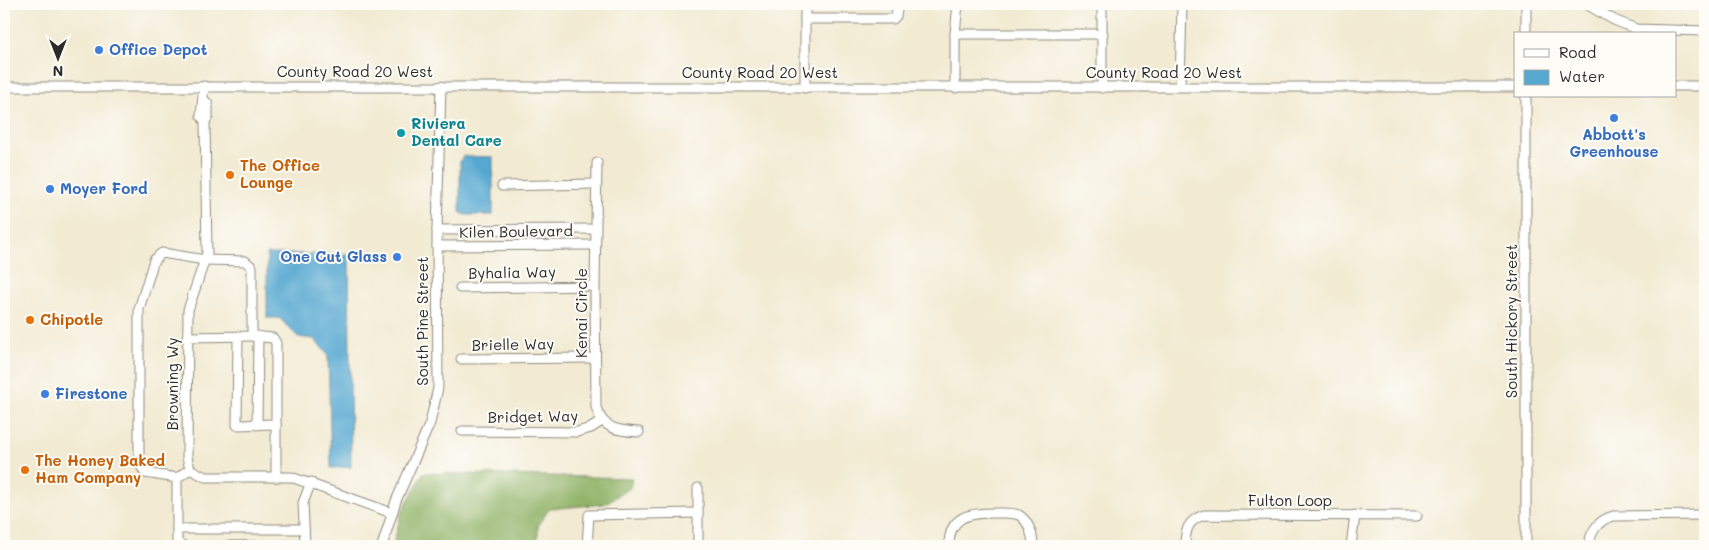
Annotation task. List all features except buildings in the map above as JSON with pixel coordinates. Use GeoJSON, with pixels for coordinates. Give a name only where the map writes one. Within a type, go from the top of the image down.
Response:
{"type":"FeatureCollection","features":[{"type":"Feature","properties":{"kind":"street"},"geometry":{"type":"LineString","coordinates":[[805,4],[805,88]]}},
{"type":"Feature","properties":{"kind":"street"},"geometry":{"type":"LineString","coordinates":[[805,19],[893,19],[896,16],[898,4]]}},
{"type":"Feature","properties":{"kind":"street"},"geometry":{"type":"LineString","coordinates":[[956,88],[958,4]]}},
{"type":"Feature","properties":{"kind":"street"},"geometry":{"type":"LineString","coordinates":[[1102,4],[1102,88]]}},
{"type":"Feature","properties":{"kind":"street"},"geometry":{"type":"LineString","coordinates":[[1180,86],[1182,4]]}},
{"type":"Feature","properties":{"kind":"street"},"geometry":{"type":"LineString","coordinates":[[1526,4],[1526,32]]}},
{"type":"Feature","properties":{"kind":"street"},"geometry":{"type":"LineString","coordinates":[[1586,4],[1614,20],[1636,29],[1705,31]]}},
{"type":"Feature","properties":{"kind":"street"},"geometry":{"type":"LineString","coordinates":[[956,34],[1102,34]]}},
{"type":"Feature","properties":{"kind":"street","name":"Browning Wy"},"geometry":{"type":"LineString","coordinates":[[190,469],[187,457],[187,336],[190,299],[205,260],[205,121],[202,116],[204,86]]}},
{"type":"Feature","properties":{"kind":"street","name":"South Pine Street"},"geometry":{"type":"LineString","coordinates":[[382,546],[392,513],[430,423],[438,388],[437,230],[441,86]]}},
{"type":"Feature","properties":{"kind":"street"},"geometry":{"type":"LineString","coordinates":[[1676,86],[1705,86]]}},
{"type":"Feature","properties":{"kind":"street","name":"County Road 20 West"},"geometry":{"type":"LineString","coordinates":[[4,87],[1514,87]]}},
{"type":"Feature","properties":{"kind":"street","name":"South Hickory Street"},"geometry":{"type":"LineString","coordinates":[[1526,98],[1526,546]]}},
{"type":"Feature","properties":{"kind":"street","name":"Kenai Circle"},"geometry":{"type":"LineString","coordinates":[[597,163],[595,184],[595,358],[596,407],[602,421]]}},
{"type":"Feature","properties":{"kind":"street"},"geometry":{"type":"LineString","coordinates":[[502,186],[595,184]]}},
{"type":"Feature","properties":{"kind":"street","name":"Kilen Boulevard"},"geometry":{"type":"LineString","coordinates":[[437,230],[595,229]]}},
{"type":"Feature","properties":{"kind":"street"},"geometry":{"type":"LineString","coordinates":[[518,230],[518,246]]}},
{"type":"Feature","properties":{"kind":"street","name":"Kilen Boulevard"},"geometry":{"type":"LineString","coordinates":[[438,246],[595,245]]}},
{"type":"Feature","properties":{"kind":"street"},"geometry":{"type":"LineString","coordinates":[[257,424],[252,267],[245,261],[205,260],[162,253],[157,256],[139,309],[140,466],[145,473],[153,476],[177,478],[190,469],[205,477],[291,477],[311,482],[392,513]]}},
{"type":"Feature","properties":{"kind":"street","name":"Byhalia Way"},"geometry":{"type":"LineString","coordinates":[[460,288],[595,286]]}},
{"type":"Feature","properties":{"kind":"street"},"geometry":{"type":"LineString","coordinates":[[187,336],[255,336],[273,338],[276,343],[276,477]]}},
{"type":"Feature","properties":{"kind":"street"},"geometry":{"type":"LineString","coordinates":[[238,337],[237,425],[276,424]]}},
{"type":"Feature","properties":{"kind":"street","name":"Brielle Way"},"geometry":{"type":"LineString","coordinates":[[461,359],[595,358]]}},
{"type":"Feature","properties":{"kind":"street"},"geometry":{"type":"LineString","coordinates":[[602,421],[618,431],[639,432]]}},
{"type":"Feature","properties":{"kind":"street","name":"Bridget Way"},"geometry":{"type":"LineString","coordinates":[[462,431],[577,432],[591,428],[602,421]]}},
{"type":"Feature","properties":{"kind":"street"},"geometry":{"type":"LineString","coordinates":[[177,478],[177,542],[184,546]]}},
{"type":"Feature","properties":{"kind":"street"},"geometry":{"type":"LineString","coordinates":[[224,546],[305,545],[304,503],[311,482]]}},
{"type":"Feature","properties":{"kind":"street"},"geometry":{"type":"LineString","coordinates":[[698,488],[698,546]]}},
{"type":"Feature","properties":{"kind":"street"},"geometry":{"type":"LineString","coordinates":[[586,546],[589,515],[698,513]]}},
{"type":"Feature","properties":{"kind":"street"},"geometry":{"type":"LineString","coordinates":[[949,546],[954,519],[973,513],[1007,513],[1019,515],[1027,519],[1031,530],[1033,546]]}},
{"type":"Feature","properties":{"kind":"street","name":"Fulton Loop"},"geometry":{"type":"LineString","coordinates":[[1185,546],[1187,528],[1191,522],[1204,515],[1417,516]]}},
{"type":"Feature","properties":{"kind":"street"},"geometry":{"type":"LineString","coordinates":[[1351,546],[1355,515]]}},
{"type":"Feature","properties":{"kind":"street"},"geometry":{"type":"LineString","coordinates":[[1589,546],[1591,534],[1598,524],[1613,516],[1705,515]]}},
{"type":"Feature","properties":{"kind":"street"},"geometry":{"type":"LineString","coordinates":[[177,529],[304,529]]}},
{"type":"Feature","properties":{"kind":"green space"},"geometry":{"type":"Polygon","coordinates":[[[423,473],[632,478],[630,488],[604,504],[549,509],[538,526],[538,546],[393,546],[401,514],[423,473]]]}},
{"type":"Feature","properties":{"kind":"water"},"geometry":{"type":"Polygon","coordinates":[[[463,156],[493,157],[493,215],[465,215],[460,212],[460,162],[463,156]]]}},
{"type":"Feature","properties":{"kind":"water"},"geometry":{"type":"Polygon","coordinates":[[[267,254],[349,254],[351,467],[331,468],[328,355],[314,339],[298,337],[279,318],[267,318],[267,254]]]}},
{"type":"Feature","properties":{"kind":"place","name":"Office Depot"},"geometry":{"type":"Point","coordinates":[99,50]}},
{"type":"Feature","properties":{"kind":"place","name":"Abbott's Greenhouse"},"geometry":{"type":"Point","coordinates":[1614,118]}},
{"type":"Feature","properties":{"kind":"place","name":"Riviera Dental Care"},"geometry":{"type":"Point","coordinates":[401,133]}},
{"type":"Feature","properties":{"kind":"place","name":"The Office Lounge"},"geometry":{"type":"Point","coordinates":[230,175]}},
{"type":"Feature","properties":{"kind":"place","name":"Moyer Ford"},"geometry":{"type":"Point","coordinates":[50,189]}},
{"type":"Feature","properties":{"kind":"place","name":"One Cut Glass"},"geometry":{"type":"Point","coordinates":[397,257]}},
{"type":"Feature","properties":{"kind":"place","name":"Chipotle"},"geometry":{"type":"Point","coordinates":[30,320]}},
{"type":"Feature","properties":{"kind":"place","name":"Firestone"},"geometry":{"type":"Point","coordinates":[45,394]}},
{"type":"Feature","properties":{"kind":"place","name":"The Honey Baked Ham Company"},"geometry":{"type":"Point","coordinates":[25,470]}}]}
